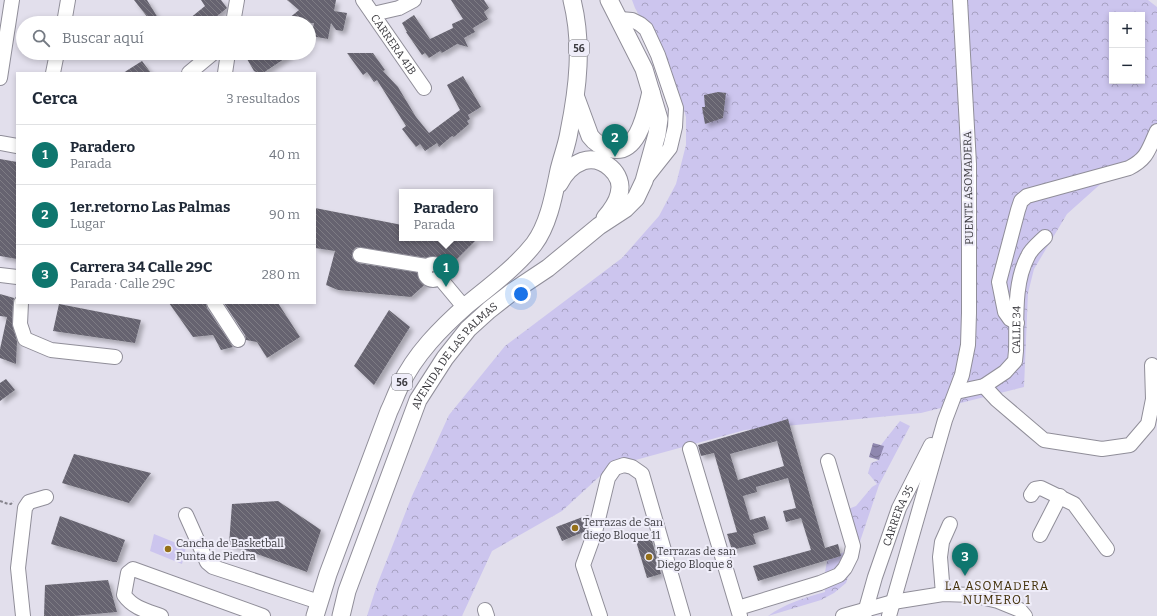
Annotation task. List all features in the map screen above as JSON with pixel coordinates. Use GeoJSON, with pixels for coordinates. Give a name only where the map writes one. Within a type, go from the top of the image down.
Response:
{"type":"FeatureCollection","features":[{"type":"Feature","properties":{"kind":"main road","name":"AVENIDA DE LAS PALMAS"},"geometry":{"type":"LineString","coordinates":[[317,609],[389,411],[400,385],[415,360],[433,338],[467,306],[505,275],[534,243],[548,215],[569,132],[575,96],[579,47],[576,16],[572,0]]}},
{"type":"Feature","properties":{"kind":"main road","name":"AVENIDA DE LAS PALMAS"},"geometry":{"type":"LineString","coordinates":[[341,616],[347,591],[418,400],[445,358],[468,329],[489,310],[512,292],[548,268],[599,226],[625,208],[636,198],[644,181],[657,134],[659,119],[644,69],[620,19],[609,0]]}},
{"type":"Feature","properties":{"kind":"main road"},"geometry":{"type":"LineString","coordinates":[[575,96],[590,136],[598,145],[617,150],[630,144],[641,128],[651,91]]}},
{"type":"Feature","properties":{"kind":"main road"},"geometry":{"type":"LineString","coordinates":[[554,191],[564,175],[573,166],[584,160],[599,162],[615,171],[619,177],[621,186],[620,194],[616,203],[599,226]]}},
{"type":"Feature","properties":{"kind":"street"},"geometry":{"type":"LineString","coordinates":[[0,78],[12,0]]}},
{"type":"Feature","properties":{"kind":"street"},"geometry":{"type":"LineString","coordinates":[[65,16],[68,0]]}},
{"type":"Feature","properties":{"kind":"street"},"geometry":{"type":"LineString","coordinates":[[234,16],[237,0]]}},
{"type":"Feature","properties":{"kind":"street","name":"CARRERA 41B"},"geometry":{"type":"LineString","coordinates":[[364,0],[424,88]]}},
{"type":"Feature","properties":{"kind":"street"},"geometry":{"type":"LineString","coordinates":[[373,14],[399,8],[414,0]]}},
{"type":"Feature","properties":{"kind":"street","name":"PUENTE ASOMADERA"},"geometry":{"type":"LineString","coordinates":[[960,0],[969,164],[968,345],[962,375]]}},
{"type":"Feature","properties":{"kind":"street"},"geometry":{"type":"LineString","coordinates":[[620,19],[632,20],[646,29],[658,55],[676,108],[675,127],[670,148],[644,181]]}},
{"type":"Feature","properties":{"kind":"street"},"geometry":{"type":"LineString","coordinates":[[53,72],[56,60]]}},
{"type":"Feature","properties":{"kind":"street"},"geometry":{"type":"LineString","coordinates":[[189,72],[204,60]]}},
{"type":"Feature","properties":{"kind":"street"},"geometry":{"type":"LineString","coordinates":[[225,72],[227,60]]}},
{"type":"Feature","properties":{"kind":"street"},"geometry":{"type":"LineString","coordinates":[[1017,323],[1010,319],[1005,312],[999,282],[1021,201],[1027,196],[1129,168],[1140,162],[1145,157],[1157,131]]}},
{"type":"Feature","properties":{"kind":"street"},"geometry":{"type":"LineString","coordinates":[[0,143],[16,146]]}},
{"type":"Feature","properties":{"kind":"street","name":"CALLE 34"},"geometry":{"type":"LineString","coordinates":[[956,392],[984,386],[1005,372],[1015,361],[1018,293],[1021,272],[1028,254],[1045,237]]}},
{"type":"Feature","properties":{"kind":"street"},"geometry":{"type":"LineString","coordinates":[[360,255],[426,266],[429,264],[436,264],[441,270],[439,277],[459,301],[467,306]]}},
{"type":"Feature","properties":{"kind":"street"},"geometry":{"type":"LineString","coordinates":[[0,275],[16,278]]}},
{"type":"Feature","properties":{"kind":"street"},"geometry":{"type":"LineString","coordinates":[[21,304],[20,324],[25,339],[52,350],[115,357]]}},
{"type":"Feature","properties":{"kind":"street"},"geometry":{"type":"LineString","coordinates":[[215,304],[238,340]]}},
{"type":"Feature","properties":{"kind":"street"},"geometry":{"type":"LineString","coordinates":[[984,386],[997,400],[1044,440],[1102,449],[1130,445],[1148,424],[1153,399],[1152,365]]}},
{"type":"Feature","properties":{"kind":"street","name":"CARRERA 35"},"geometry":{"type":"LineString","coordinates":[[889,616],[899,576],[945,420],[962,375]]}},
{"type":"Feature","properties":{"kind":"street","name":"CARRERA 35"},"geometry":{"type":"LineString","coordinates":[[866,612],[875,577],[899,508],[945,420]]}},
{"type":"Feature","properties":{"kind":"street"},"geometry":{"type":"LineString","coordinates":[[690,449],[739,612],[820,583],[839,575],[845,568],[851,556],[853,546],[828,461]]}},
{"type":"Feature","properties":{"kind":"street"},"geometry":{"type":"LineString","coordinates":[[600,616],[583,565],[595,532],[608,478],[615,468],[624,465],[632,467],[642,474],[683,616]]}},
{"type":"Feature","properties":{"kind":"street"},"geometry":{"type":"LineString","coordinates":[[1031,494],[1035,489],[1041,488],[1074,504],[1107,549]]}},
{"type":"Feature","properties":{"kind":"street"},"geometry":{"type":"LineString","coordinates":[[23,616],[18,568],[25,508],[29,502],[46,496]]}},
{"type":"Feature","properties":{"kind":"street"},"geometry":{"type":"LineString","coordinates":[[1040,535],[1060,496]]}},
{"type":"Feature","properties":{"kind":"street"},"geometry":{"type":"LineString","coordinates":[[186,515],[207,562],[213,567],[317,609]]}},
{"type":"Feature","properties":{"kind":"street"},"geometry":{"type":"LineString","coordinates":[[943,594],[940,558],[942,542],[950,524]]}},
{"type":"Feature","properties":{"kind":"street"},"geometry":{"type":"LineString","coordinates":[[161,616],[137,608],[129,603],[124,596],[128,573],[133,569],[263,616]]}},
{"type":"Feature","properties":{"kind":"street"},"geometry":{"type":"LineString","coordinates":[[843,616],[866,612],[893,602],[943,594],[972,595],[998,601],[1020,610],[1025,616]]}},
{"type":"Feature","properties":{"kind":"green space"},"geometry":{"type":"Polygon","coordinates":[[[632,0],[1148,0],[1157,7],[1157,138],[1105,180],[1067,214],[1034,269],[1028,293],[1024,387],[921,413],[745,430],[610,467],[562,511],[492,551],[462,616],[367,616],[377,585],[412,496],[449,415],[505,346],[622,258],[659,216],[676,184],[686,145],[686,117],[679,93],[632,0]]]}},
{"type":"Feature","properties":{"kind":"green space"},"geometry":{"type":"Polygon","coordinates":[[[900,421],[910,426],[879,485],[846,583],[834,593],[821,600],[768,616],[788,604],[825,592],[824,578],[827,561],[844,552],[851,539],[843,511],[856,506],[872,487],[877,484],[868,473],[871,463],[879,460],[883,446],[881,445],[900,421]]]}},
{"type":"Feature","properties":{"kind":"green space","name":"Cancha de Basketball Punta de Piedra"},"geometry":{"type":"Polygon","coordinates":[[[154,534],[186,547],[182,564],[150,551],[154,534]]]}},
{"type":"Feature","properties":{"kind":"water"},"geometry":{"type":"Polygon","coordinates":[[[873,443],[884,446],[879,460],[869,457],[873,443]]]}},
{"type":"Feature","properties":{"kind":"building"},"geometry":{"type":"Polygon","coordinates":[[[134,0],[147,0],[157,16],[147,16],[134,0]]]}},
{"type":"Feature","properties":{"kind":"building"},"geometry":{"type":"Polygon","coordinates":[[[201,0],[221,0],[227,8],[217,16],[193,16],[205,6],[201,0]]]}},
{"type":"Feature","properties":{"kind":"building"},"geometry":{"type":"Polygon","coordinates":[[[287,0],[336,0],[334,11],[347,13],[343,31],[336,30],[331,23],[328,39],[316,37],[316,16],[292,16],[299,10],[287,0]]]}},
{"type":"Feature","properties":{"kind":"building"},"geometry":{"type":"Polygon","coordinates":[[[451,0],[484,0],[489,8],[484,12],[488,19],[473,28],[475,32],[464,38],[468,47],[457,44],[442,53],[440,51],[429,58],[425,53],[422,55],[406,32],[402,23],[414,15],[430,39],[453,28],[452,24],[463,19],[451,0]]]}},
{"type":"Feature","properties":{"kind":"building"},"geometry":{"type":"Polygon","coordinates":[[[347,53],[373,53],[385,70],[383,71],[398,87],[416,117],[429,133],[460,110],[447,85],[463,76],[481,107],[468,115],[470,119],[467,121],[469,124],[454,137],[452,136],[439,147],[437,143],[425,151],[420,144],[416,147],[402,129],[406,126],[377,80],[374,82],[367,72],[363,75],[347,53]]]}},
{"type":"Feature","properties":{"kind":"building"},"geometry":{"type":"Polygon","coordinates":[[[248,60],[282,60],[264,72],[254,71],[248,60]]]}},
{"type":"Feature","properties":{"kind":"building"},"geometry":{"type":"Polygon","coordinates":[[[142,61],[150,72],[125,72],[142,61]]]}},
{"type":"Feature","properties":{"kind":"building"},"geometry":{"type":"Polygon","coordinates":[[[718,92],[726,93],[723,118],[705,124],[702,107],[705,107],[704,95],[718,92]]]}},
{"type":"Feature","properties":{"kind":"building"},"geometry":{"type":"Polygon","coordinates":[[[0,159],[16,162],[16,259],[0,256],[0,159]]]}},
{"type":"Feature","properties":{"kind":"building"},"geometry":{"type":"Polygon","coordinates":[[[316,208],[399,224],[399,241],[475,241],[456,260],[432,260],[357,247],[354,249],[352,258],[358,263],[428,274],[431,279],[411,297],[338,290],[326,285],[335,251],[316,248],[316,208]]]}},
{"type":"Feature","properties":{"kind":"building"},"geometry":{"type":"Polygon","coordinates":[[[0,294],[14,298],[12,324],[17,341],[16,364],[0,358],[0,349],[7,317],[0,316],[0,294]]]}},
{"type":"Feature","properties":{"kind":"building"},"geometry":{"type":"Polygon","coordinates":[[[59,304],[141,320],[135,343],[53,331],[59,304]]]}},
{"type":"Feature","properties":{"kind":"building"},"geometry":{"type":"Polygon","coordinates":[[[170,304],[206,304],[207,308],[233,347],[221,350],[213,335],[193,337],[170,304]]]}},
{"type":"Feature","properties":{"kind":"building"},"geometry":{"type":"Polygon","coordinates":[[[225,304],[279,304],[300,337],[267,358],[257,342],[246,340],[245,335],[225,304]]]}},
{"type":"Feature","properties":{"kind":"building"},"geometry":{"type":"Polygon","coordinates":[[[389,310],[410,327],[374,385],[354,366],[389,310]]]}},
{"type":"Feature","properties":{"kind":"building"},"geometry":{"type":"Polygon","coordinates":[[[6,379],[15,390],[0,401],[0,383],[6,379]]]}},
{"type":"Feature","properties":{"kind":"building"},"geometry":{"type":"Polygon","coordinates":[[[788,419],[825,548],[838,544],[841,556],[758,581],[753,566],[811,550],[801,518],[786,522],[783,511],[796,508],[788,478],[756,487],[757,492],[743,496],[750,520],[765,516],[769,529],[753,534],[756,544],[732,550],[727,534],[737,532],[714,453],[701,456],[698,445],[788,419]],[[777,441],[730,454],[738,480],[784,466],[777,441]]]}},
{"type":"Feature","properties":{"kind":"building"},"geometry":{"type":"Polygon","coordinates":[[[74,454],[151,473],[129,503],[62,483],[74,454]]]}},
{"type":"Feature","properties":{"kind":"building"},"geometry":{"type":"Polygon","coordinates":[[[278,501],[321,530],[307,572],[229,544],[232,504],[278,501]]]}},
{"type":"Feature","properties":{"kind":"building","name":"Terrazas de San diego Bloque 11"},"geometry":{"type":"Polygon","coordinates":[[[588,515],[590,518],[586,531],[562,541],[556,527],[588,515]]]}},
{"type":"Feature","properties":{"kind":"building"},"geometry":{"type":"Polygon","coordinates":[[[60,516],[125,540],[117,562],[51,544],[60,516]]]}},
{"type":"Feature","properties":{"kind":"building","name":"Terrazas de san Diego Bloque 8"},"geometry":{"type":"Polygon","coordinates":[[[651,537],[661,574],[647,578],[636,541],[651,537]]]}},
{"type":"Feature","properties":{"kind":"building"},"geometry":{"type":"Polygon","coordinates":[[[108,580],[117,612],[73,616],[44,616],[45,585],[108,580]]]}},
{"type":"Feature","properties":{"kind":"place","name":"1er.retorno Las Palmas"},"geometry":{"type":"Point","coordinates":[615,157]}},
{"type":"Feature","properties":{"kind":"place","name":"Paradero"},"geometry":{"type":"Point","coordinates":[446,287]}},
{"type":"Feature","properties":{"kind":"place","name":"Terrazas de San diego Bloque 11"},"geometry":{"type":"Point","coordinates":[575,528]}},
{"type":"Feature","properties":{"kind":"place","name":"Cancha de Basketball Punta de Piedra"},"geometry":{"type":"Point","coordinates":[168,549]}},
{"type":"Feature","properties":{"kind":"place","name":"Terrazas de san Diego Bloque 8"},"geometry":{"type":"Point","coordinates":[649,557]}},
{"type":"Feature","properties":{"kind":"place","name":"Carrera 34 Calle 29C"},"geometry":{"type":"Point","coordinates":[965,576]}},
{"type":"Feature","properties":{"kind":"district","name":"LA ASOMADERA NUMERO 1"},"geometry":{"type":"Point","coordinates":[997,593]}}]}
